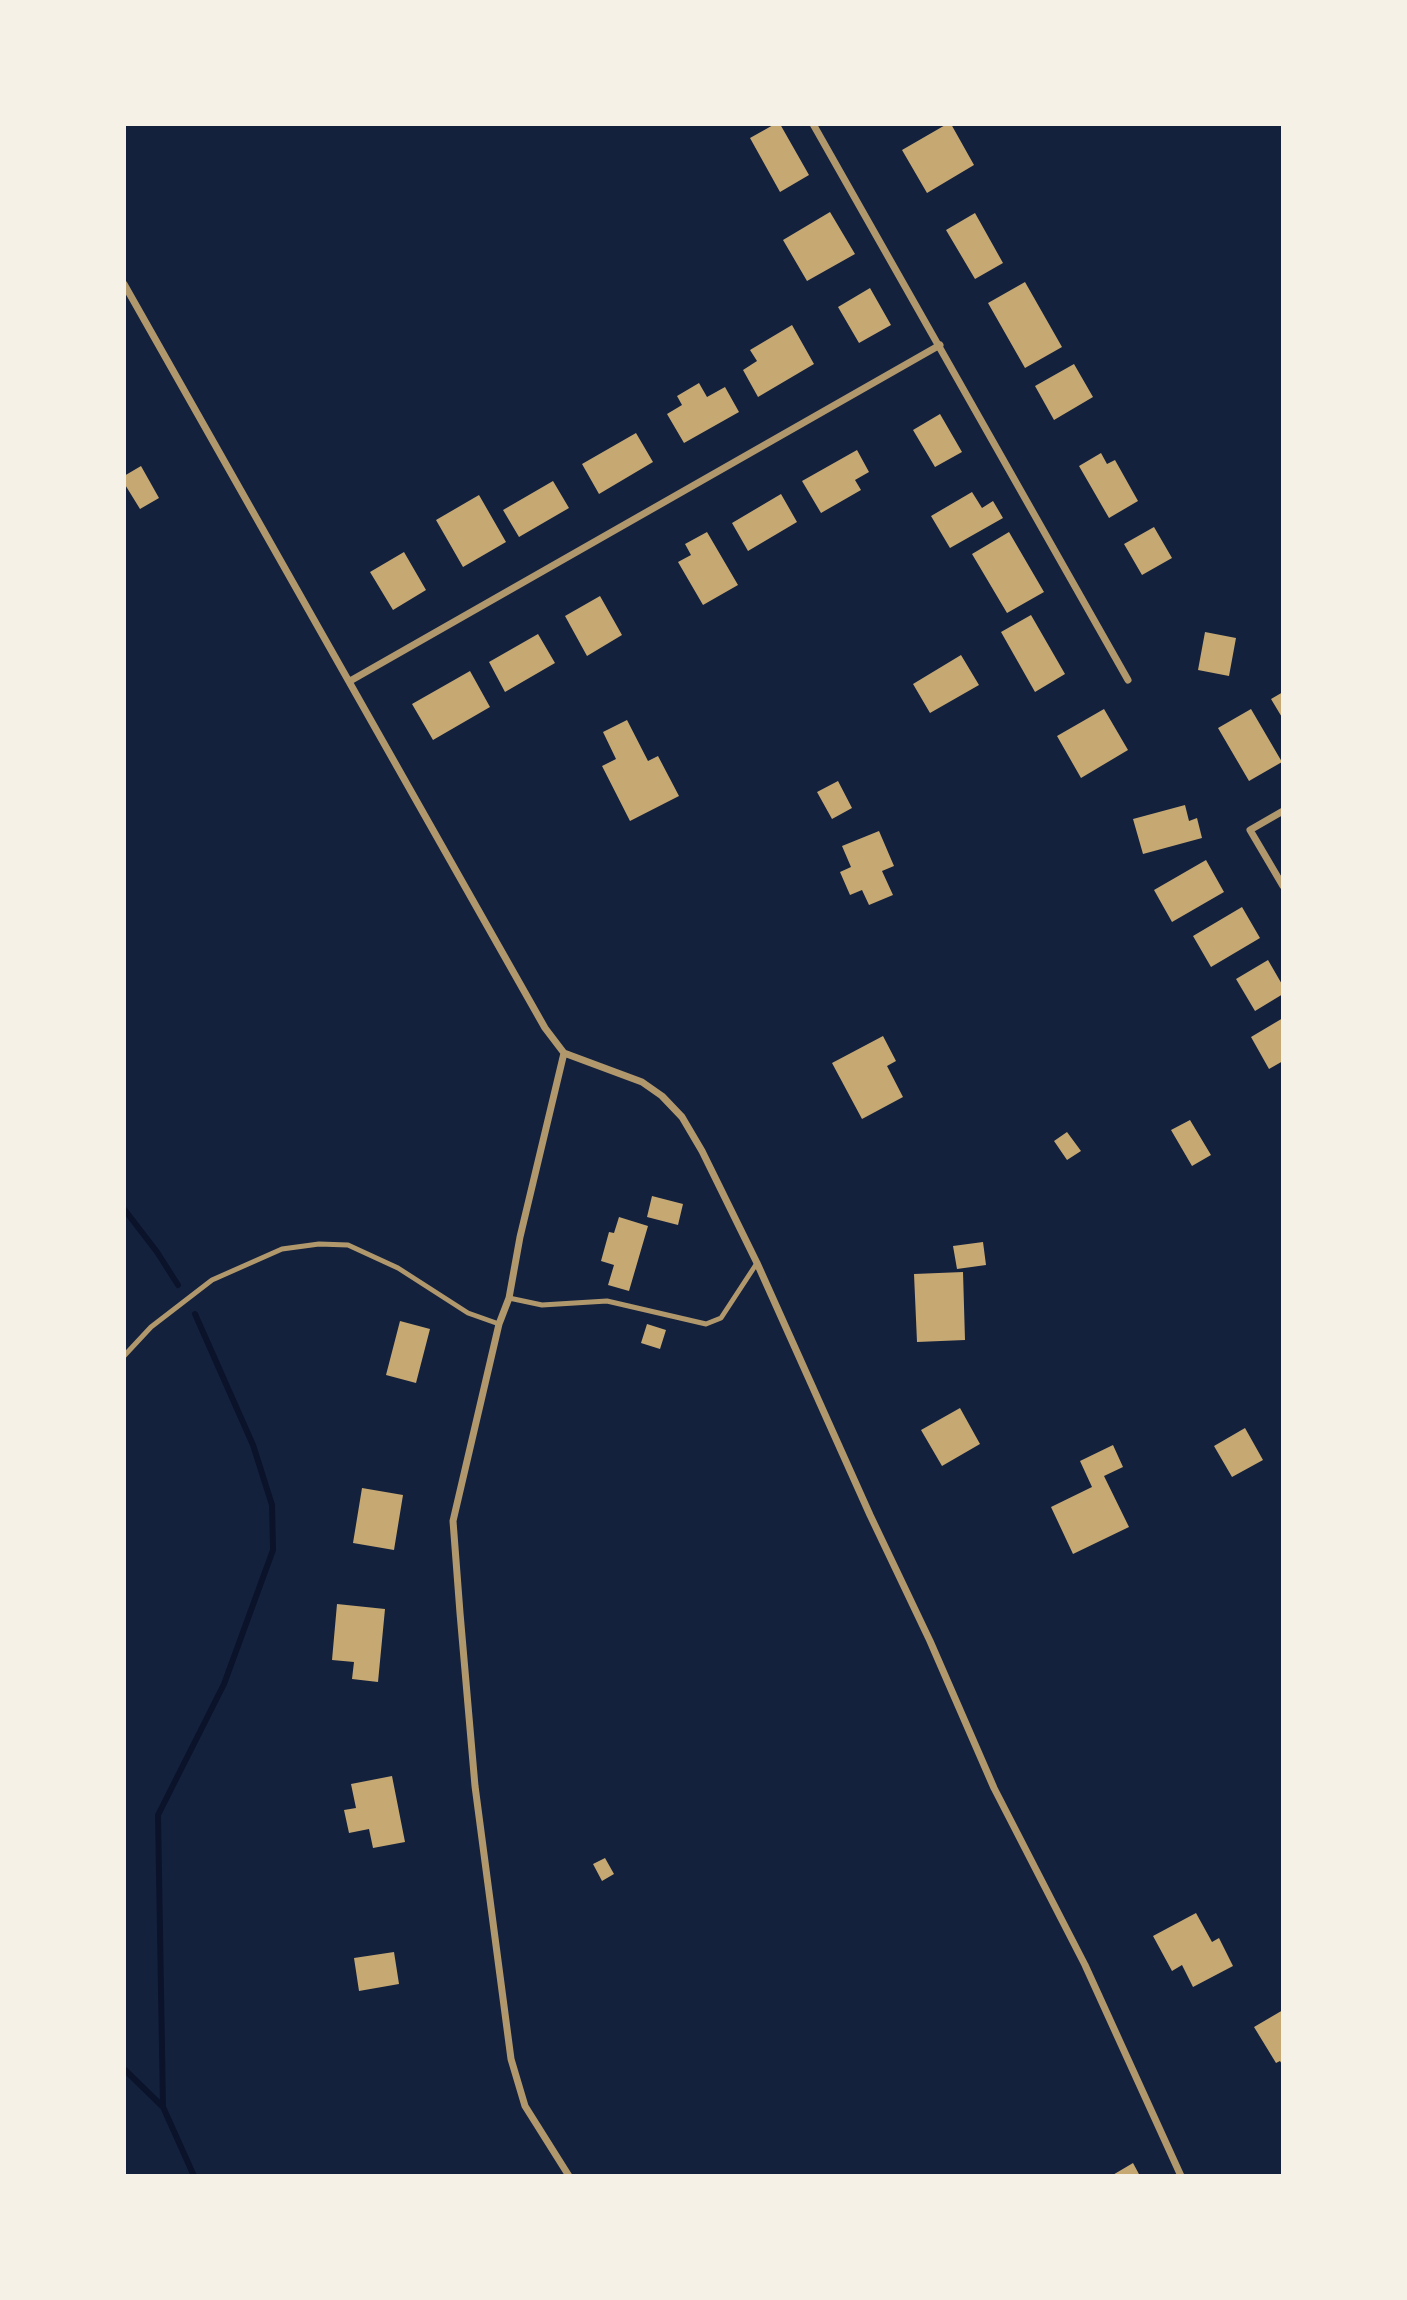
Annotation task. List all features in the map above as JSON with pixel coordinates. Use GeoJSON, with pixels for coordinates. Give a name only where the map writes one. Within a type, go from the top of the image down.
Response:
{"type":"FeatureCollection","features":[{"type":"Feature","properties":{"kind":"street"},"geometry":{"type":"LineString","coordinates":[[813,124],[1128,680]]}},
{"type":"Feature","properties":{"kind":"street"},"geometry":{"type":"LineString","coordinates":[[124,284],[545,1028],[564,1053],[642,1082],[662,1096],[682,1117],[702,1151],[757,1263],[870,1515],[930,1641],[994,1788],[1085,1965],[1181,2176]]}},
{"type":"Feature","properties":{"kind":"street"},"geometry":{"type":"LineString","coordinates":[[350,681],[940,345]]}},
{"type":"Feature","properties":{"kind":"street"},"geometry":{"type":"LineString","coordinates":[[1283,811],[1251,830],[1283,886]]}},
{"type":"Feature","properties":{"kind":"street"},"geometry":{"type":"LineString","coordinates":[[564,1053],[520,1237],[509,1298],[499,1324],[453,1521],[475,1786],[511,2059],[525,2106],[569,2176]]}},
{"type":"Feature","properties":{"kind":"lane"},"geometry":{"type":"LineString","coordinates":[[124,1356],[151,1326],[212,1280],[282,1249],[319,1244],[348,1245],[398,1268],[468,1313],[499,1324]]}},
{"type":"Feature","properties":{"kind":"lane"},"geometry":{"type":"LineString","coordinates":[[509,1298],[542,1305],[607,1301],[706,1324],[721,1318],[757,1263]]}},
{"type":"Feature","properties":{"kind":"building"},"geometry":{"type":"Polygon","coordinates":[[[775,124],[780,124],[809,175],[780,192],[750,138],[775,124]]]}},
{"type":"Feature","properties":{"kind":"building"},"geometry":{"type":"Polygon","coordinates":[[[951,124],[974,165],[927,193],[902,150],[951,124]]]}},
{"type":"Feature","properties":{"kind":"building"},"geometry":{"type":"Polygon","coordinates":[[[830,212],[855,254],[807,281],[783,240],[830,212]]]}},
{"type":"Feature","properties":{"kind":"building"},"geometry":{"type":"Polygon","coordinates":[[[975,213],[1003,263],[975,279],[946,230],[975,213]]]}},
{"type":"Feature","properties":{"kind":"building"},"geometry":{"type":"Polygon","coordinates":[[[1025,282],[1062,347],[1025,368],[988,303],[1025,282]]]}},
{"type":"Feature","properties":{"kind":"building"},"geometry":{"type":"Polygon","coordinates":[[[870,288],[891,325],[859,343],[838,307],[870,288]]]}},
{"type":"Feature","properties":{"kind":"building"},"geometry":{"type":"Polygon","coordinates":[[[792,325],[814,364],[758,397],[743,370],[757,361],[750,350],[792,325]]]}},
{"type":"Feature","properties":{"kind":"building"},"geometry":{"type":"Polygon","coordinates":[[[1074,364],[1093,397],[1054,420],[1035,386],[1074,364]]]}},
{"type":"Feature","properties":{"kind":"building"},"geometry":{"type":"Polygon","coordinates":[[[699,383],[707,397],[725,387],[739,412],[684,443],[667,414],[682,405],[677,396],[699,383]]]}},
{"type":"Feature","properties":{"kind":"building"},"geometry":{"type":"Polygon","coordinates":[[[940,414],[962,452],[935,467],[913,430],[940,414]]]}},
{"type":"Feature","properties":{"kind":"building"},"geometry":{"type":"Polygon","coordinates":[[[636,433],[653,462],[599,494],[582,464],[636,433]]]}},
{"type":"Feature","properties":{"kind":"building"},"geometry":{"type":"Polygon","coordinates":[[[857,450],[869,472],[855,480],[861,490],[821,513],[802,481],[857,450]]]}},
{"type":"Feature","properties":{"kind":"building"},"geometry":{"type":"Polygon","coordinates":[[[1101,453],[1107,464],[1115,460],[1138,501],[1109,518],[1079,466],[1101,453]]]}},
{"type":"Feature","properties":{"kind":"building"},"geometry":{"type":"Polygon","coordinates":[[[141,466],[159,498],[140,509],[124,483],[124,476],[141,466]]]}},
{"type":"Feature","properties":{"kind":"building"},"geometry":{"type":"Polygon","coordinates":[[[553,481],[569,508],[519,537],[503,510],[553,481]]]}},
{"type":"Feature","properties":{"kind":"building"},"geometry":{"type":"Polygon","coordinates":[[[972,492],[982,508],[993,501],[1003,518],[950,548],[931,516],[972,492]]]}},
{"type":"Feature","properties":{"kind":"building"},"geometry":{"type":"Polygon","coordinates":[[[781,494],[797,522],[748,551],[732,523],[781,494]]]}},
{"type":"Feature","properties":{"kind":"building"},"geometry":{"type":"Polygon","coordinates":[[[479,495],[506,542],[463,567],[436,520],[479,495]]]}},
{"type":"Feature","properties":{"kind":"building"},"geometry":{"type":"Polygon","coordinates":[[[1154,527],[1172,558],[1142,575],[1124,544],[1154,527]]]}},
{"type":"Feature","properties":{"kind":"building"},"geometry":{"type":"Polygon","coordinates":[[[707,532],[738,585],[703,605],[678,562],[691,555],[685,544],[707,532]]]}},
{"type":"Feature","properties":{"kind":"building"},"geometry":{"type":"Polygon","coordinates":[[[1009,532],[1044,592],[1007,613],[972,554],[1009,532]]]}},
{"type":"Feature","properties":{"kind":"building"},"geometry":{"type":"Polygon","coordinates":[[[404,552],[426,590],[393,610],[370,572],[404,552]]]}},
{"type":"Feature","properties":{"kind":"building"},"geometry":{"type":"Polygon","coordinates":[[[600,596],[622,635],[587,656],[565,616],[600,596]]]}},
{"type":"Feature","properties":{"kind":"building"},"geometry":{"type":"Polygon","coordinates":[[[1031,615],[1065,674],[1035,692],[1001,632],[1031,615]]]}},
{"type":"Feature","properties":{"kind":"building"},"geometry":{"type":"Polygon","coordinates":[[[1205,632],[1236,638],[1229,676],[1198,670],[1205,632]]]}},
{"type":"Feature","properties":{"kind":"building"},"geometry":{"type":"Polygon","coordinates":[[[538,634],[555,663],[505,692],[489,662],[538,634]]]}},
{"type":"Feature","properties":{"kind":"building"},"geometry":{"type":"Polygon","coordinates":[[[961,655],[979,685],[930,713],[913,684],[961,655]]]}},
{"type":"Feature","properties":{"kind":"building"},"geometry":{"type":"Polygon","coordinates":[[[470,671],[490,707],[433,740],[412,704],[470,671]]]}},
{"type":"Feature","properties":{"kind":"building"},"geometry":{"type":"Polygon","coordinates":[[[1283,692],[1283,719],[1271,699],[1283,692]]]}},
{"type":"Feature","properties":{"kind":"building"},"geometry":{"type":"Polygon","coordinates":[[[1104,709],[1128,750],[1081,778],[1057,736],[1104,709]]]}},
{"type":"Feature","properties":{"kind":"building"},"geometry":{"type":"Polygon","coordinates":[[[1251,709],[1282,762],[1249,781],[1218,728],[1251,709]]]}},
{"type":"Feature","properties":{"kind":"building"},"geometry":{"type":"Polygon","coordinates":[[[627,720],[648,761],[658,756],[679,796],[630,821],[602,766],[616,759],[603,732],[627,720]]]}},
{"type":"Feature","properties":{"kind":"building"},"geometry":{"type":"Polygon","coordinates":[[[838,781],[852,808],[832,819],[817,792],[838,781]]]}},
{"type":"Feature","properties":{"kind":"building"},"geometry":{"type":"Polygon","coordinates":[[[1185,805],[1189,821],[1197,818],[1202,838],[1143,854],[1133,819],[1185,805]]]}},
{"type":"Feature","properties":{"kind":"building"},"geometry":{"type":"Polygon","coordinates":[[[879,831],[894,866],[882,871],[893,895],[869,905],[862,890],[850,895],[840,872],[851,867],[842,846],[879,831]]]}},
{"type":"Feature","properties":{"kind":"building"},"geometry":{"type":"Polygon","coordinates":[[[1206,860],[1224,892],[1172,922],[1154,890],[1206,860]]]}},
{"type":"Feature","properties":{"kind":"building"},"geometry":{"type":"Polygon","coordinates":[[[1242,907],[1260,938],[1211,967],[1193,936],[1242,907]]]}},
{"type":"Feature","properties":{"kind":"building"},"geometry":{"type":"Polygon","coordinates":[[[1268,960],[1283,986],[1283,994],[1255,1011],[1236,979],[1268,960]]]}},
{"type":"Feature","properties":{"kind":"building"},"geometry":{"type":"Polygon","coordinates":[[[1283,1018],[1283,1061],[1269,1069],[1251,1037],[1283,1018]]]}},
{"type":"Feature","properties":{"kind":"building"},"geometry":{"type":"Polygon","coordinates":[[[883,1036],[896,1061],[887,1066],[903,1097],[862,1119],[832,1063],[883,1036]]]}},
{"type":"Feature","properties":{"kind":"building"},"geometry":{"type":"Polygon","coordinates":[[[1190,1120],[1211,1155],[1192,1166],[1171,1130],[1190,1120]]]}},
{"type":"Feature","properties":{"kind":"building"},"geometry":{"type":"Polygon","coordinates":[[[1067,1132],[1081,1151],[1067,1160],[1054,1141],[1067,1132]]]}},
{"type":"Feature","properties":{"kind":"building"},"geometry":{"type":"Polygon","coordinates":[[[652,1196],[683,1204],[678,1225],[647,1217],[652,1196]]]}},
{"type":"Feature","properties":{"kind":"building"},"geometry":{"type":"Polygon","coordinates":[[[619,1217],[648,1226],[629,1291],[608,1285],[614,1265],[601,1261],[609,1232],[614,1233],[619,1217]]]}},
{"type":"Feature","properties":{"kind":"building"},"geometry":{"type":"Polygon","coordinates":[[[983,1242],[986,1265],[957,1269],[953,1246],[983,1242]]]}},
{"type":"Feature","properties":{"kind":"building"},"geometry":{"type":"Polygon","coordinates":[[[963,1272],[965,1340],[917,1342],[914,1274],[963,1272]]]}},
{"type":"Feature","properties":{"kind":"building"},"geometry":{"type":"Polygon","coordinates":[[[400,1321],[430,1329],[416,1383],[386,1375],[400,1321]]]}},
{"type":"Feature","properties":{"kind":"building"},"geometry":{"type":"Polygon","coordinates":[[[647,1324],[666,1330],[660,1349],[641,1343],[647,1324]]]}},
{"type":"Feature","properties":{"kind":"building"},"geometry":{"type":"Polygon","coordinates":[[[960,1408],[980,1444],[942,1466],[921,1430],[960,1408]]]}},
{"type":"Feature","properties":{"kind":"building"},"geometry":{"type":"Polygon","coordinates":[[[1245,1428],[1263,1460],[1232,1477],[1214,1446],[1245,1428]]]}},
{"type":"Feature","properties":{"kind":"building"},"geometry":{"type":"Polygon","coordinates":[[[1113,1445],[1123,1467],[1104,1476],[1129,1527],[1073,1554],[1051,1507],[1092,1487],[1080,1461],[1113,1445]]]}},
{"type":"Feature","properties":{"kind":"building"},"geometry":{"type":"Polygon","coordinates":[[[362,1488],[403,1495],[394,1550],[353,1543],[362,1488]]]}},
{"type":"Feature","properties":{"kind":"building"},"geometry":{"type":"Polygon","coordinates":[[[337,1604],[385,1609],[378,1682],[352,1679],[354,1662],[332,1660],[337,1604]]]}},
{"type":"Feature","properties":{"kind":"building"},"geometry":{"type":"Polygon","coordinates":[[[392,1776],[405,1842],[373,1848],[369,1829],[349,1833],[344,1810],[356,1808],[351,1784],[392,1776]]]}},
{"type":"Feature","properties":{"kind":"building"},"geometry":{"type":"Polygon","coordinates":[[[605,1858],[614,1874],[602,1881],[593,1864],[605,1858]]]}},
{"type":"Feature","properties":{"kind":"building"},"geometry":{"type":"Polygon","coordinates":[[[1196,1913],[1212,1942],[1219,1938],[1233,1966],[1193,1987],[1182,1965],[1172,1971],[1153,1936],[1196,1913]]]}},
{"type":"Feature","properties":{"kind":"building"},"geometry":{"type":"Polygon","coordinates":[[[394,1952],[399,1984],[359,1991],[354,1958],[394,1952]]]}},
{"type":"Feature","properties":{"kind":"building"},"geometry":{"type":"Polygon","coordinates":[[[1283,2010],[1283,2066],[1280,2061],[1276,2063],[1254,2027],[1283,2010]]]}},
{"type":"Feature","properties":{"kind":"building"},"geometry":{"type":"Polygon","coordinates":[[[1133,2163],[1140,2176],[1111,2176],[1133,2163]]]}},
{"type":"Feature","properties":{"kind":"waterway"},"geometry":{"type":"LineString","coordinates":[[124,1209],[178,1285]]}},
{"type":"Feature","properties":{"kind":"waterway"},"geometry":{"type":"LineString","coordinates":[[163,2107],[158,1815],[224,1684],[273,1550],[272,1505],[253,1445],[195,1314]]}},
{"type":"Feature","properties":{"kind":"waterway"},"geometry":{"type":"LineString","coordinates":[[124,2069],[163,2107],[194,2176]]}}]}
